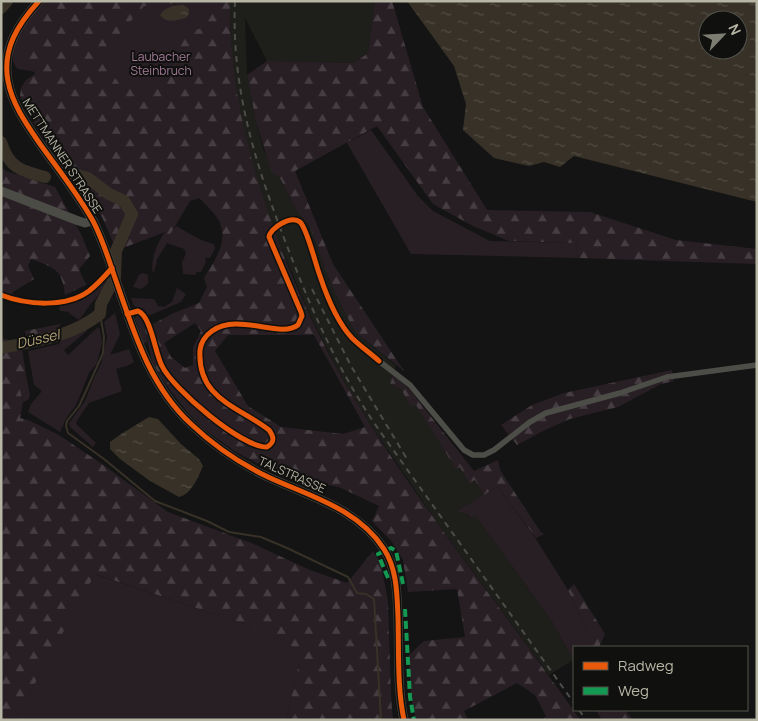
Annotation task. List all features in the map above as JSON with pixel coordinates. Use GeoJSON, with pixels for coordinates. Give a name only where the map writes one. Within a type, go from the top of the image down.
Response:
{"type":"FeatureCollection","features":[{"type":"Feature","properties":{"kind":"main road","name":"METTMANNER STRASSE"},"geometry":{"type":"LineString","coordinates":[[38,1],[14,32],[8,53],[7,72],[14,102],[93,221],[112,270]]}},
{"type":"Feature","properties":{"kind":"main road"},"geometry":{"type":"LineString","coordinates":[[1,191],[85,223],[93,221]]}},
{"type":"Feature","properties":{"kind":"main road","name":"TALSTRASSE"},"geometry":{"type":"LineString","coordinates":[[112,270],[132,328],[146,360],[158,383],[173,404],[192,425],[216,445],[254,470],[339,508],[371,532],[385,551],[394,572],[397,590],[404,720]]}},
{"type":"Feature","properties":{"kind":"street"},"geometry":{"type":"LineString","coordinates":[[379,361],[410,385],[468,454],[478,456],[494,450],[530,422],[546,413],[620,393],[667,377],[757,365]]}},
{"type":"Feature","properties":{"kind":"shaded area"},"geometry":{"type":"Polygon","coordinates":[[[230,1],[375,1],[368,53],[354,63],[267,61],[245,18],[247,75],[256,122],[263,149],[297,211],[310,227],[333,289],[355,332],[396,366],[390,384],[401,389],[411,406],[416,404],[456,469],[460,467],[475,480],[484,495],[457,511],[468,514],[471,518],[476,515],[551,620],[573,660],[549,675],[438,524],[362,412],[309,313],[268,216],[249,153],[238,102],[231,55],[230,1]]]}},
{"type":"Feature","properties":{"kind":"green space","name":"Laubacher Steinbruch"},"geometry":{"type":"Polygon","coordinates":[[[44,1],[225,1],[228,103],[18,69],[13,61],[15,43],[25,24],[44,1]]]}},
{"type":"Feature","properties":{"kind":"green space"},"geometry":{"type":"Polygon","coordinates":[[[46,1],[202,1],[144,6],[100,56],[120,85],[159,88],[179,34],[207,27],[209,1],[230,1],[231,46],[234,69],[241,113],[251,156],[267,209],[289,269],[316,328],[346,385],[388,452],[442,530],[580,720],[543,720],[546,716],[535,695],[517,683],[464,711],[468,720],[416,720],[411,696],[409,655],[424,641],[465,637],[457,589],[408,592],[403,560],[392,542],[372,521],[379,506],[339,487],[284,477],[236,452],[204,429],[188,413],[163,381],[152,361],[145,330],[147,327],[174,313],[199,303],[207,287],[204,278],[220,250],[222,242],[221,227],[216,216],[199,198],[190,201],[168,238],[165,232],[123,248],[115,247],[102,217],[61,159],[49,147],[26,111],[20,96],[21,88],[26,80],[35,74],[32,68],[27,70],[24,51],[26,31],[32,17],[46,1]],[[195,323],[164,343],[171,357],[185,368],[193,365],[193,347],[201,331],[195,323]],[[228,335],[215,351],[248,406],[281,427],[343,434],[365,427],[314,335],[228,335]]]}},
{"type":"Feature","properties":{"kind":"green space"},"geometry":{"type":"Polygon","coordinates":[[[375,1],[392,1],[423,107],[487,210],[590,212],[676,240],[757,249],[757,264],[578,258],[576,243],[509,241],[473,226],[433,204],[377,126],[295,171],[333,264],[404,371],[355,332],[333,289],[310,227],[297,211],[279,176],[272,173],[256,122],[247,75],[267,61],[354,63],[368,53],[375,1]]]}},
{"type":"Feature","properties":{"kind":"green space"},"geometry":{"type":"Polygon","coordinates":[[[371,130],[418,196],[433,211],[490,241],[576,243],[578,258],[411,254],[347,143],[371,130]]]}},
{"type":"Feature","properties":{"kind":"green space"},"geometry":{"type":"Polygon","coordinates":[[[1,167],[6,171],[55,187],[81,234],[90,256],[79,269],[86,285],[65,295],[62,279],[56,270],[31,259],[28,266],[34,279],[13,292],[13,295],[1,292],[1,167]]]}},
{"type":"Feature","properties":{"kind":"green space"},"geometry":{"type":"Polygon","coordinates":[[[176,226],[201,240],[214,244],[215,248],[210,258],[205,258],[206,262],[201,272],[197,272],[195,275],[183,274],[182,263],[186,253],[184,249],[167,243],[156,261],[153,274],[153,257],[159,241],[165,232],[168,237],[176,226]]]}},
{"type":"Feature","properties":{"kind":"green space"},"geometry":{"type":"Polygon","coordinates":[[[143,273],[148,275],[148,284],[141,289],[133,287],[139,275],[143,273]]]}},
{"type":"Feature","properties":{"kind":"green space"},"geometry":{"type":"Polygon","coordinates":[[[106,281],[99,294],[79,320],[69,312],[60,311],[59,307],[61,305],[85,296],[106,281]]]}},
{"type":"Feature","properties":{"kind":"green space"},"geometry":{"type":"Polygon","coordinates":[[[177,288],[186,294],[181,302],[148,316],[144,309],[134,306],[131,298],[154,299],[158,306],[164,307],[172,302],[177,288]]]}},
{"type":"Feature","properties":{"kind":"green space"},"geometry":{"type":"Polygon","coordinates":[[[115,313],[120,334],[110,355],[129,349],[134,362],[116,369],[122,391],[89,403],[78,419],[76,424],[96,443],[93,447],[70,427],[69,423],[85,401],[101,364],[107,337],[104,322],[115,313]]]}},
{"type":"Feature","properties":{"kind":"green space"},"geometry":{"type":"Polygon","coordinates":[[[137,314],[141,315],[147,327],[145,330],[147,342],[143,344],[135,318],[137,314]]]}},
{"type":"Feature","properties":{"kind":"green space"},"geometry":{"type":"Polygon","coordinates":[[[60,324],[60,331],[27,339],[25,331],[60,324]]]}},
{"type":"Feature","properties":{"kind":"green space"},"geometry":{"type":"Polygon","coordinates":[[[84,326],[87,331],[64,350],[68,355],[98,327],[102,342],[97,363],[89,373],[76,405],[67,417],[60,432],[28,412],[31,404],[42,391],[34,385],[28,351],[59,344],[63,338],[75,333],[84,326]]]}},
{"type":"Feature","properties":{"kind":"green space"},"geometry":{"type":"Polygon","coordinates":[[[1,338],[13,341],[16,350],[22,348],[26,375],[17,377],[23,402],[20,418],[59,435],[168,512],[251,543],[310,570],[347,583],[373,551],[381,564],[388,602],[393,720],[286,720],[299,658],[295,651],[281,639],[259,629],[95,574],[15,720],[1,720],[1,338]]]}},
{"type":"Feature","properties":{"kind":"green space"},"geometry":{"type":"Polygon","coordinates":[[[672,370],[674,381],[661,384],[618,407],[570,419],[517,445],[501,425],[532,405],[564,393],[672,370]]]}},
{"type":"Feature","properties":{"kind":"green space"},"geometry":{"type":"Polygon","coordinates":[[[26,375],[30,395],[28,400],[23,402],[17,377],[26,375]]]}},
{"type":"Feature","properties":{"kind":"green space"},"geometry":{"type":"Polygon","coordinates":[[[393,375],[409,389],[474,471],[498,460],[500,470],[540,531],[544,534],[536,538],[497,486],[484,495],[475,480],[469,483],[460,467],[456,469],[416,405],[411,407],[401,389],[390,384],[393,375]]]}},
{"type":"Feature","properties":{"kind":"green space"},"geometry":{"type":"Polygon","coordinates":[[[497,486],[536,539],[568,590],[590,637],[583,646],[573,646],[573,660],[551,620],[476,516],[471,518],[468,514],[457,511],[497,486]]]}},
{"type":"Feature","properties":{"kind":"green space"},"geometry":{"type":"Polygon","coordinates":[[[94,574],[259,629],[281,639],[295,651],[299,658],[286,720],[15,720],[94,574]]]}},
{"type":"Feature","properties":{"kind":"green space"},"geometry":{"type":"Polygon","coordinates":[[[574,584],[605,634],[599,646],[583,646],[590,637],[568,590],[574,584]]]}},
{"type":"Feature","properties":{"kind":"green space"},"geometry":{"type":"Polygon","coordinates":[[[597,711],[626,711],[633,720],[602,720],[597,711]]]}},
{"type":"Feature","properties":{"kind":"water"},"geometry":{"type":"Polygon","coordinates":[[[407,1],[757,1],[757,202],[574,156],[560,167],[544,162],[529,166],[494,158],[463,130],[466,104],[454,66],[407,1]]]}},
{"type":"Feature","properties":{"kind":"water"},"geometry":{"type":"Polygon","coordinates":[[[184,5],[189,9],[186,18],[166,20],[160,15],[168,8],[184,5]]]}},
{"type":"Feature","properties":{"kind":"water"},"geometry":{"type":"Polygon","coordinates":[[[149,417],[158,419],[181,444],[199,459],[203,466],[194,484],[184,495],[179,497],[150,481],[120,459],[110,449],[110,442],[149,417]]]}},
{"type":"Feature","properties":{"kind":"waterway","name":"Düssel"},"geometry":{"type":"LineString","coordinates":[[1,8],[7,1]]}},
{"type":"Feature","properties":{"kind":"waterway","name":"Düssel"},"geometry":{"type":"LineString","coordinates":[[1,142],[8,158],[17,167],[29,173],[45,177]]}},
{"type":"Feature","properties":{"kind":"waterway","name":"Düssel"},"geometry":{"type":"LineString","coordinates":[[1,348],[65,333],[89,322],[100,314],[101,304],[115,277],[116,251],[132,214],[124,201],[109,194],[88,178],[73,174]]}},
{"type":"Feature","properties":{"kind":"waterway"},"geometry":{"type":"LineString","coordinates":[[100,314],[104,337],[103,353],[79,406],[67,421],[68,433],[104,459],[155,501],[207,521],[229,532],[261,537],[287,548],[348,577],[357,593],[366,594],[374,599],[381,720]]}},
{"type":"Feature","properties":{"kind":"railway"},"geometry":{"type":"LineString","coordinates":[[235,1],[237,66],[248,129],[277,220],[328,343],[352,387],[379,430],[573,702]]}},
{"type":"Feature","properties":{"kind":"railway"},"geometry":{"type":"LineString","coordinates":[[312,289],[351,366],[407,459]]}},
{"type":"Feature","properties":{"kind":"railway"},"geometry":{"type":"LineString","coordinates":[[580,711],[586,720]]}},
{"type":"Feature","properties":{"kind":"marked path"},"geometry":{"type":"LineString","coordinates":[[388,578],[378,554],[391,548],[396,551],[403,584]]}},
{"type":"Feature","properties":{"kind":"marked path"},"geometry":{"type":"LineString","coordinates":[[405,609],[410,697],[414,720]]}},
{"type":"Feature","properties":{"kind":"cycle path"},"geometry":{"type":"LineString","coordinates":[[39,1],[18,28],[7,58],[8,81],[16,106],[93,221],[105,248],[135,335],[153,374],[176,408],[200,432],[228,454],[268,477],[316,497],[346,513],[373,535],[384,549],[392,565],[397,591],[399,682],[404,720]]}},
{"type":"Feature","properties":{"kind":"cycle path"},"geometry":{"type":"LineString","coordinates":[[127,314],[138,311],[142,314],[149,327],[162,366],[193,402],[242,438],[256,445],[267,447],[273,439],[269,430],[212,391],[205,380],[201,367],[200,350],[202,342],[207,335],[222,326],[246,324],[281,329],[298,325],[302,316],[301,312],[269,237],[270,233],[277,226],[286,221],[296,220],[300,222],[306,232],[329,301],[337,317],[352,338],[379,361]]}},
{"type":"Feature","properties":{"kind":"cycle path"},"geometry":{"type":"LineString","coordinates":[[1,295],[34,303],[69,300],[89,291],[112,268]]}}]}
